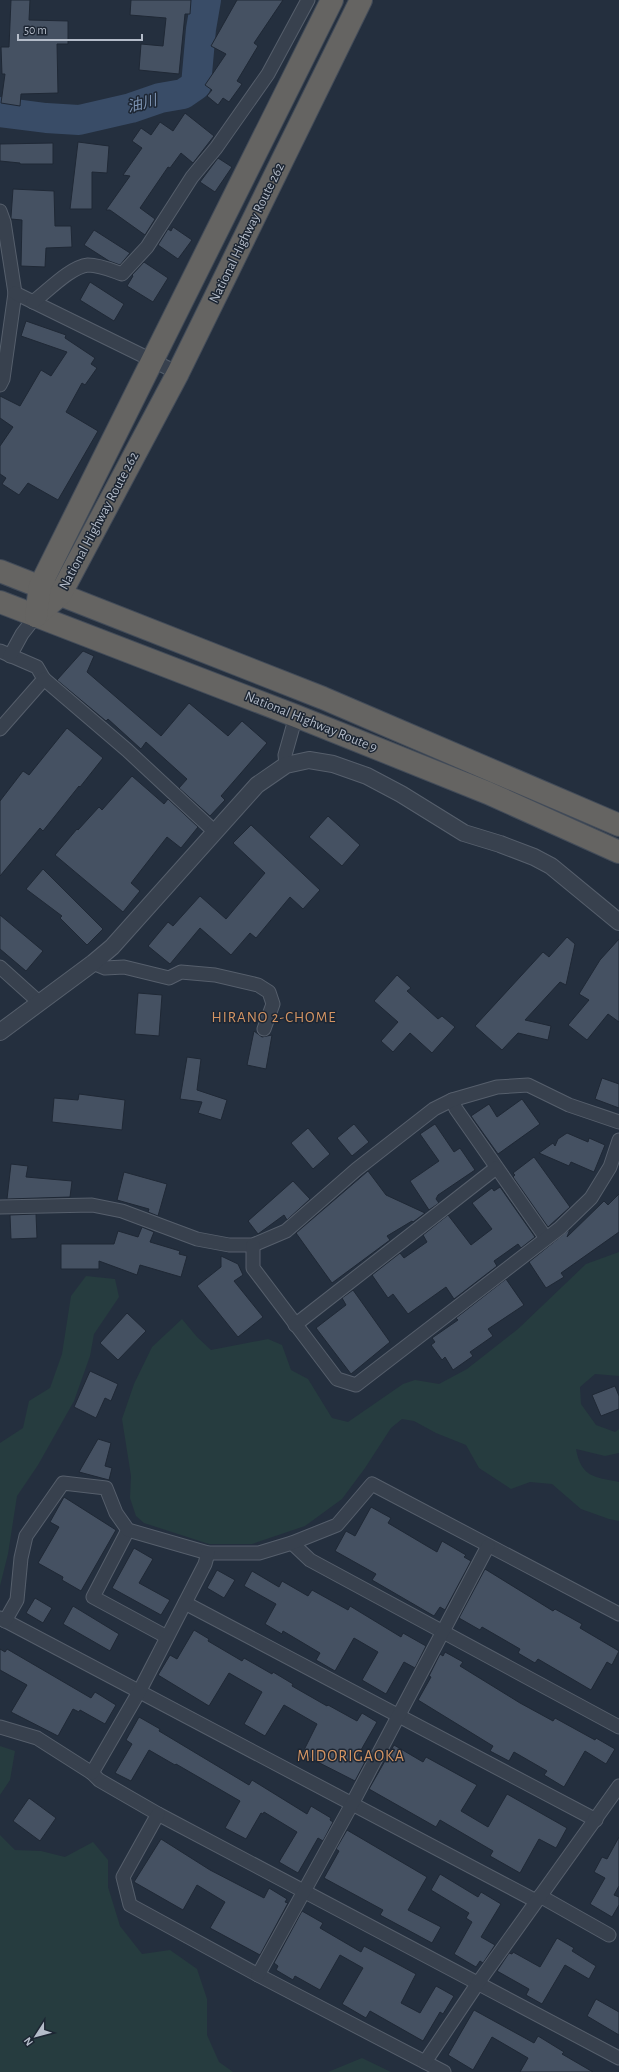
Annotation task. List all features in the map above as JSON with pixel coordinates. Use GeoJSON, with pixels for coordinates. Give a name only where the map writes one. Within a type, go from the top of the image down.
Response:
{"type":"FeatureCollection","features":[{"type":"Feature","properties":{"kind":"highway","name":"National Highway Route 262"},"geometry":{"type":"LineString","coordinates":[[36,616],[40,586],[332,0]]}},
{"type":"Feature","properties":{"kind":"highway","name":"National Highway Route 262"},"geometry":{"type":"LineString","coordinates":[[36,616],[60,595],[178,373],[361,0]]}},
{"type":"Feature","properties":{"kind":"highway"},"geometry":{"type":"LineString","coordinates":[[0,571],[40,586]]}},
{"type":"Feature","properties":{"kind":"highway","name":"National Highway Route 9"},"geometry":{"type":"LineString","coordinates":[[40,586],[323,698],[619,826]]}},
{"type":"Feature","properties":{"kind":"highway","name":"National Highway Route 9"},"geometry":{"type":"LineString","coordinates":[[0,602],[296,716],[488,793],[619,852]]}},
{"type":"Feature","properties":{"kind":"street"},"geometry":{"type":"LineString","coordinates":[[33,302],[67,274],[87,265],[103,266],[122,274],[147,247],[192,177],[216,148],[268,74],[308,0]]}},
{"type":"Feature","properties":{"kind":"street"},"geometry":{"type":"LineString","coordinates":[[0,211],[4,222],[15,293],[3,379],[0,384]]}},
{"type":"Feature","properties":{"kind":"street"},"geometry":{"type":"LineString","coordinates":[[15,293],[178,373]]}},
{"type":"Feature","properties":{"kind":"street"},"geometry":{"type":"LineString","coordinates":[[36,616],[5,654],[38,667],[44,679],[127,750],[215,832]]}},
{"type":"Feature","properties":{"kind":"street"},"geometry":{"type":"LineString","coordinates":[[0,729],[44,679]]}},
{"type":"Feature","properties":{"kind":"street"},"geometry":{"type":"LineString","coordinates":[[286,765],[285,756],[296,716]]}},
{"type":"Feature","properties":{"kind":"street"},"geometry":{"type":"LineString","coordinates":[[0,1032],[93,963],[112,947],[257,785],[286,765],[309,760],[333,764],[367,776],[401,794],[464,833],[500,844],[534,857],[550,866],[619,922]]}},
{"type":"Feature","properties":{"kind":"street"},"geometry":{"type":"LineString","coordinates":[[93,963],[105,968],[124,967],[169,978],[182,972],[215,975],[258,985],[270,992],[273,1004],[264,1030]]}},
{"type":"Feature","properties":{"kind":"street"},"geometry":{"type":"LineString","coordinates":[[0,967],[40,1003]]}},
{"type":"Feature","properties":{"kind":"street"},"geometry":{"type":"LineString","coordinates":[[0,1207],[92,1205],[122,1211],[197,1239],[229,1245],[253,1245],[286,1230],[357,1169],[434,1109],[452,1100],[497,1087],[528,1085],[569,1105],[619,1122]]}},
{"type":"Feature","properties":{"kind":"street"},"geometry":{"type":"LineString","coordinates":[[452,1100],[456,1109],[496,1168],[546,1238]]}},
{"type":"Feature","properties":{"kind":"street"},"geometry":{"type":"LineString","coordinates":[[253,1245],[253,1268],[337,1379],[356,1385],[560,1228],[591,1198],[610,1167],[619,1140]]}},
{"type":"Feature","properties":{"kind":"street"},"geometry":{"type":"LineString","coordinates":[[295,1325],[496,1168]]}},
{"type":"Feature","properties":{"kind":"street"},"geometry":{"type":"LineString","coordinates":[[609,1935],[352,1804],[3,1620],[17,1600],[21,1558],[26,1536],[63,1483],[106,1488],[116,1513],[128,1530],[208,1553],[258,1553],[292,1544],[337,1525],[372,1484],[619,1614]]}},
{"type":"Feature","properties":{"kind":"street"},"geometry":{"type":"LineString","coordinates":[[128,1530],[93,1597],[167,1637]]}},
{"type":"Feature","properties":{"kind":"street"},"geometry":{"type":"LineString","coordinates":[[292,1544],[310,1560],[619,1727]]}},
{"type":"Feature","properties":{"kind":"street"},"geometry":{"type":"LineString","coordinates":[[258,1975],[303,1890],[352,1804],[488,1546]]}},
{"type":"Feature","properties":{"kind":"street"},"geometry":{"type":"LineString","coordinates":[[92,1773],[139,1692],[205,1564],[208,1553]]}},
{"type":"Feature","properties":{"kind":"street"},"geometry":{"type":"LineString","coordinates":[[185,1603],[596,1820]]}},
{"type":"Feature","properties":{"kind":"street"},"geometry":{"type":"LineString","coordinates":[[0,1728],[37,1738],[92,1773],[99,1780],[158,1814],[619,2058]]}},
{"type":"Feature","properties":{"kind":"street"},"geometry":{"type":"LineString","coordinates":[[425,2062],[478,1983],[619,1786]]}},
{"type":"Feature","properties":{"kind":"street"},"geometry":{"type":"LineString","coordinates":[[158,1814],[123,1877],[130,1905],[258,1975],[444,2072]]}},
{"type":"Feature","properties":{"kind":"green space"},"geometry":{"type":"Polygon","coordinates":[[[619,1252],[619,1376],[595,1374],[580,1387],[581,1404],[596,1425],[615,1432],[619,1429],[619,1453],[605,1456],[576,1449],[581,1465],[590,1474],[602,1479],[619,1482],[619,1521],[581,1509],[552,1484],[530,1482],[511,1489],[479,1468],[466,1445],[436,1433],[414,1421],[402,1419],[391,1428],[365,1468],[342,1499],[305,1526],[252,1544],[209,1544],[144,1523],[136,1516],[130,1498],[131,1476],[122,1419],[134,1384],[152,1347],[182,1319],[197,1337],[211,1350],[268,1339],[282,1345],[291,1370],[308,1379],[332,1418],[348,1422],[403,1384],[415,1380],[439,1384],[467,1369],[518,1329],[586,1264],[619,1252]]]}},
{"type":"Feature","properties":{"kind":"green space"},"geometry":{"type":"Polygon","coordinates":[[[86,1276],[115,1279],[119,1297],[94,1334],[90,1356],[74,1401],[38,1465],[17,1496],[8,1554],[0,1586],[0,1443],[23,1428],[29,1401],[50,1388],[62,1354],[71,1296],[86,1276]]]}},
{"type":"Feature","properties":{"kind":"green space"},"geometry":{"type":"Polygon","coordinates":[[[0,1746],[15,1751],[10,1780],[0,1795],[0,1746]]]}},
{"type":"Feature","properties":{"kind":"green space"},"geometry":{"type":"Polygon","coordinates":[[[0,1835],[15,1850],[41,1851],[65,1857],[93,1842],[108,1860],[108,1887],[120,1926],[142,1954],[170,1950],[197,1969],[207,1999],[207,2035],[219,2062],[233,2072],[0,2072],[0,1835]]]}},
{"type":"Feature","properties":{"kind":"green space"},"geometry":{"type":"Polygon","coordinates":[[[362,2058],[391,2072],[328,2072],[362,2058]]]}},
{"type":"Feature","properties":{"kind":"building"},"geometry":{"type":"Polygon","coordinates":[[[11,0],[30,0],[29,20],[68,21],[68,44],[57,44],[58,93],[21,94],[20,106],[1,103],[5,74],[2,74],[1,47],[9,47],[11,0]]]}},
{"type":"Feature","properties":{"kind":"building"},"geometry":{"type":"Polygon","coordinates":[[[131,0],[191,0],[190,14],[185,14],[179,74],[139,70],[141,44],[163,46],[166,18],[130,15],[131,0]]]}},
{"type":"Feature","properties":{"kind":"building"},"geometry":{"type":"Polygon","coordinates":[[[237,0],[283,0],[254,43],[258,46],[237,81],[242,84],[229,102],[223,98],[218,105],[207,96],[212,90],[205,85],[226,54],[211,46],[237,0]]]}},
{"type":"Feature","properties":{"kind":"building"},"geometry":{"type":"Polygon","coordinates":[[[185,113],[214,136],[193,163],[181,153],[170,168],[168,167],[140,208],[155,219],[145,235],[110,210],[106,210],[130,176],[123,175],[142,148],[132,141],[141,128],[151,135],[160,122],[173,131],[185,113]]]}},
{"type":"Feature","properties":{"kind":"building"},"geometry":{"type":"Polygon","coordinates":[[[78,142],[109,146],[107,173],[92,172],[92,209],[70,209],[78,142]]]}},
{"type":"Feature","properties":{"kind":"building"},"geometry":{"type":"Polygon","coordinates":[[[53,143],[53,164],[20,164],[0,161],[0,144],[53,143]]]}},
{"type":"Feature","properties":{"kind":"building"},"geometry":{"type":"Polygon","coordinates":[[[218,158],[232,167],[215,192],[200,182],[218,158]]]}},
{"type":"Feature","properties":{"kind":"building"},"geometry":{"type":"Polygon","coordinates":[[[13,189],[54,191],[55,226],[71,226],[72,247],[46,248],[45,267],[21,266],[22,220],[11,219],[13,189]]]}},
{"type":"Feature","properties":{"kind":"building"},"geometry":{"type":"Polygon","coordinates":[[[173,227],[192,240],[178,259],[158,245],[168,229],[171,231],[173,227]]]}},
{"type":"Feature","properties":{"kind":"building"},"geometry":{"type":"Polygon","coordinates":[[[94,230],[130,253],[120,265],[109,261],[84,245],[94,230]]]}},
{"type":"Feature","properties":{"kind":"building"},"geometry":{"type":"Polygon","coordinates":[[[144,262],[168,278],[153,302],[127,286],[133,276],[132,275],[144,262]]]}},
{"type":"Feature","properties":{"kind":"building"},"geometry":{"type":"Polygon","coordinates":[[[90,282],[124,304],[114,321],[80,300],[90,282]]]}},
{"type":"Feature","properties":{"kind":"building"},"geometry":{"type":"Polygon","coordinates":[[[26,321],[66,335],[65,338],[95,358],[91,364],[97,368],[85,385],[82,383],[66,412],[98,431],[58,500],[28,483],[19,495],[2,484],[6,478],[0,474],[0,446],[13,427],[0,418],[0,396],[20,406],[41,370],[51,376],[67,352],[21,336],[26,321]]]}},
{"type":"Feature","properties":{"kind":"building"},"geometry":{"type":"Polygon","coordinates":[[[83,651],[94,656],[87,672],[161,736],[189,703],[228,736],[242,721],[267,743],[221,796],[225,800],[210,816],[179,788],[187,779],[146,742],[141,749],[108,719],[106,721],[57,680],[83,651]]]}},
{"type":"Feature","properties":{"kind":"building"},"geometry":{"type":"Polygon","coordinates":[[[67,728],[103,758],[43,831],[40,828],[0,876],[0,801],[23,771],[29,775],[67,728]]]}},
{"type":"Feature","properties":{"kind":"building"},"geometry":{"type":"Polygon","coordinates":[[[132,776],[164,804],[168,799],[198,827],[181,848],[167,837],[131,883],[140,891],[123,912],[55,855],[77,829],[78,830],[99,807],[102,810],[132,776]]]}},
{"type":"Feature","properties":{"kind":"building"},"geometry":{"type":"Polygon","coordinates":[[[328,816],[360,845],[342,866],[309,837],[328,816]]]}},
{"type":"Feature","properties":{"kind":"building"},"geometry":{"type":"Polygon","coordinates":[[[251,825],[320,890],[303,909],[290,897],[256,938],[250,933],[231,955],[200,928],[170,964],[148,946],[168,922],[173,926],[200,896],[226,919],[265,873],[233,843],[251,825]]]}},
{"type":"Feature","properties":{"kind":"building"},"geometry":{"type":"Polygon","coordinates":[[[43,869],[103,929],[87,945],[60,918],[62,916],[26,889],[43,869]]]}},
{"type":"Feature","properties":{"kind":"building"},"geometry":{"type":"Polygon","coordinates":[[[0,915],[43,951],[26,971],[0,949],[0,915]]]}},
{"type":"Feature","properties":{"kind":"building"},"geometry":{"type":"Polygon","coordinates":[[[567,937],[575,944],[566,985],[560,982],[525,1020],[551,1026],[548,1040],[518,1033],[502,1050],[475,1026],[543,952],[549,957],[567,937]]]}},
{"type":"Feature","properties":{"kind":"building"},"geometry":{"type":"Polygon","coordinates":[[[619,939],[619,1022],[608,1014],[587,1040],[568,1025],[589,1000],[579,994],[600,960],[619,939]]]}},
{"type":"Feature","properties":{"kind":"building"},"geometry":{"type":"Polygon","coordinates":[[[397,975],[411,988],[407,991],[438,1019],[442,1016],[455,1027],[432,1053],[410,1033],[393,1052],[381,1041],[398,1022],[374,1001],[397,975]]]}},
{"type":"Feature","properties":{"kind":"building"},"geometry":{"type":"Polygon","coordinates":[[[138,993],[162,995],[159,1036],[135,1034],[138,993]]]}},
{"type":"Feature","properties":{"kind":"building"},"geometry":{"type":"Polygon","coordinates":[[[254,1031],[262,1037],[272,1035],[266,1069],[247,1065],[254,1031]]]}},
{"type":"Feature","properties":{"kind":"building"},"geometry":{"type":"Polygon","coordinates":[[[187,1057],[201,1059],[197,1090],[227,1100],[221,1120],[198,1113],[202,1102],[180,1099],[187,1057]]]}},
{"type":"Feature","properties":{"kind":"building"},"geometry":{"type":"Polygon","coordinates":[[[602,1078],[619,1084],[619,1108],[595,1099],[602,1078]]]}},
{"type":"Feature","properties":{"kind":"building"},"geometry":{"type":"Polygon","coordinates":[[[79,1094],[125,1100],[122,1130],[52,1122],[54,1098],[78,1100],[79,1094]]]}},
{"type":"Feature","properties":{"kind":"building"},"geometry":{"type":"Polygon","coordinates":[[[522,1099],[540,1124],[498,1154],[471,1116],[489,1104],[497,1117],[522,1099]]]}},
{"type":"Feature","properties":{"kind":"building"},"geometry":{"type":"Polygon","coordinates":[[[354,1124],[369,1142],[352,1156],[337,1138],[354,1124]]]}},
{"type":"Feature","properties":{"kind":"building"},"geometry":{"type":"Polygon","coordinates":[[[435,1124],[454,1152],[460,1148],[475,1170],[438,1195],[436,1199],[439,1203],[429,1210],[410,1181],[439,1161],[420,1134],[435,1124]]]}},
{"type":"Feature","properties":{"kind":"building"},"geometry":{"type":"Polygon","coordinates":[[[308,1128],[330,1154],[313,1169],[291,1143],[308,1128]]]}},
{"type":"Feature","properties":{"kind":"building"},"geometry":{"type":"Polygon","coordinates":[[[567,1133],[588,1142],[589,1138],[605,1145],[594,1172],[571,1162],[569,1166],[539,1153],[553,1143],[555,1146],[558,1139],[567,1133]]]}},
{"type":"Feature","properties":{"kind":"building"},"geometry":{"type":"Polygon","coordinates":[[[534,1157],[570,1207],[548,1227],[513,1177],[515,1175],[513,1173],[534,1157]]]}},
{"type":"Feature","properties":{"kind":"building"},"geometry":{"type":"Polygon","coordinates":[[[11,1164],[28,1166],[26,1177],[72,1181],[70,1197],[7,1199],[11,1164]]]}},
{"type":"Feature","properties":{"kind":"building"},"geometry":{"type":"Polygon","coordinates":[[[368,1171],[386,1195],[425,1213],[413,1222],[412,1221],[387,1236],[390,1240],[332,1283],[296,1233],[368,1171]]]}},
{"type":"Feature","properties":{"kind":"building"},"geometry":{"type":"Polygon","coordinates":[[[124,1172],[167,1184],[158,1216],[148,1212],[149,1209],[117,1200],[124,1172]]]}},
{"type":"Feature","properties":{"kind":"building"},"geometry":{"type":"Polygon","coordinates":[[[293,1181],[310,1199],[287,1220],[284,1215],[258,1234],[248,1221],[293,1181]]]}},
{"type":"Feature","properties":{"kind":"building"},"geometry":{"type":"Polygon","coordinates":[[[500,1187],[535,1237],[521,1248],[518,1244],[494,1261],[497,1266],[454,1299],[446,1287],[408,1314],[393,1294],[388,1298],[372,1275],[400,1253],[404,1258],[427,1242],[423,1235],[448,1215],[471,1245],[492,1229],[472,1203],[492,1188],[494,1191],[500,1187]]]}},
{"type":"Feature","properties":{"kind":"building"},"geometry":{"type":"Polygon","coordinates":[[[619,1194],[619,1232],[561,1273],[564,1277],[546,1288],[529,1262],[570,1229],[567,1237],[604,1201],[608,1205],[619,1194]]]}},
{"type":"Feature","properties":{"kind":"building"},"geometry":{"type":"Polygon","coordinates":[[[36,1214],[37,1238],[11,1239],[10,1215],[36,1214]]]}},
{"type":"Feature","properties":{"kind":"building"},"geometry":{"type":"Polygon","coordinates":[[[142,1227],[154,1232],[150,1242],[180,1251],[179,1254],[187,1256],[181,1277],[140,1265],[137,1275],[99,1261],[99,1269],[61,1269],[61,1244],[114,1244],[118,1231],[138,1237],[142,1227]]]}},
{"type":"Feature","properties":{"kind":"building"},"geometry":{"type":"Polygon","coordinates":[[[221,1256],[238,1264],[243,1275],[234,1281],[263,1317],[238,1337],[197,1286],[221,1267],[221,1256]]]}},
{"type":"Feature","properties":{"kind":"building"},"geometry":{"type":"Polygon","coordinates":[[[506,1279],[524,1305],[488,1329],[493,1336],[470,1352],[473,1356],[453,1370],[445,1357],[442,1360],[431,1345],[435,1342],[432,1338],[458,1320],[456,1318],[506,1279]]]}},
{"type":"Feature","properties":{"kind":"building"},"geometry":{"type":"Polygon","coordinates":[[[353,1290],[390,1342],[351,1374],[316,1328],[346,1305],[342,1298],[353,1290]]]}},
{"type":"Feature","properties":{"kind":"building"},"geometry":{"type":"Polygon","coordinates":[[[127,1313],[146,1331],[118,1360],[100,1343],[127,1313]]]}},
{"type":"Feature","properties":{"kind":"building"},"geometry":{"type":"Polygon","coordinates":[[[90,1371],[118,1384],[111,1401],[105,1398],[96,1418],[74,1407],[90,1371]]]}},
{"type":"Feature","properties":{"kind":"building"},"geometry":{"type":"Polygon","coordinates":[[[615,1386],[619,1396],[619,1409],[601,1416],[592,1395],[615,1386]]]}},
{"type":"Feature","properties":{"kind":"building"},"geometry":{"type":"Polygon","coordinates":[[[98,1439],[111,1443],[105,1466],[112,1468],[109,1480],[79,1472],[98,1439]]]}},
{"type":"Feature","properties":{"kind":"building"},"geometry":{"type":"Polygon","coordinates":[[[64,1497],[116,1530],[81,1591],[62,1580],[63,1577],[38,1563],[59,1527],[50,1522],[64,1497]]]}},
{"type":"Feature","properties":{"kind":"building"},"geometry":{"type":"Polygon","coordinates":[[[371,1507],[391,1518],[388,1523],[437,1552],[442,1541],[466,1555],[464,1557],[471,1561],[445,1610],[440,1607],[434,1616],[372,1580],[376,1574],[335,1551],[346,1531],[355,1536],[371,1507]]]}},
{"type":"Feature","properties":{"kind":"building"},"geometry":{"type":"Polygon","coordinates":[[[134,1548],[153,1559],[139,1583],[170,1600],[161,1615],[112,1588],[134,1548]]]}},
{"type":"Feature","properties":{"kind":"building"},"geometry":{"type":"Polygon","coordinates":[[[485,1569],[553,1611],[555,1609],[582,1624],[580,1628],[619,1651],[612,1665],[607,1662],[591,1690],[538,1659],[535,1663],[518,1653],[520,1649],[482,1627],[480,1630],[459,1618],[485,1569]]]}},
{"type":"Feature","properties":{"kind":"building"},"geometry":{"type":"Polygon","coordinates":[[[217,1570],[235,1580],[224,1598],[207,1588],[217,1570]]]}},
{"type":"Feature","properties":{"kind":"building"},"geometry":{"type":"Polygon","coordinates":[[[252,1571],[279,1587],[282,1581],[308,1596],[312,1590],[348,1610],[350,1606],[401,1637],[403,1633],[426,1646],[415,1668],[404,1662],[386,1694],[362,1680],[378,1652],[354,1638],[335,1671],[316,1660],[320,1653],[283,1631],[282,1634],[265,1624],[276,1604],[244,1586],[252,1571]]]}},
{"type":"Feature","properties":{"kind":"building"},"geometry":{"type":"Polygon","coordinates":[[[35,1598],[52,1608],[43,1623],[26,1613],[35,1598]]]}},
{"type":"Feature","properties":{"kind":"building"},"geometry":{"type":"Polygon","coordinates":[[[73,1606],[119,1634],[110,1651],[63,1624],[73,1606]]]}},
{"type":"Feature","properties":{"kind":"building"},"geometry":{"type":"Polygon","coordinates":[[[194,1630],[209,1639],[208,1641],[242,1661],[244,1658],[272,1674],[273,1672],[293,1684],[292,1686],[327,1706],[328,1705],[357,1721],[362,1713],[377,1722],[357,1757],[365,1762],[355,1781],[302,1754],[317,1724],[284,1705],[265,1736],[244,1724],[262,1692],[229,1673],[209,1706],[158,1675],[170,1655],[177,1659],[194,1630]]]}},
{"type":"Feature","properties":{"kind":"building"},"geometry":{"type":"Polygon","coordinates":[[[0,1649],[5,1652],[7,1649],[91,1698],[95,1692],[116,1705],[105,1724],[80,1710],[79,1712],[73,1709],[58,1736],[11,1712],[27,1685],[0,1670],[0,1649]]]}},
{"type":"Feature","properties":{"kind":"building"},"geometry":{"type":"Polygon","coordinates":[[[445,1652],[463,1662],[460,1666],[520,1703],[553,1721],[555,1718],[615,1749],[606,1764],[585,1751],[564,1787],[544,1775],[547,1771],[514,1752],[509,1761],[490,1751],[493,1746],[418,1700],[431,1677],[429,1676],[440,1654],[443,1656],[445,1652]]]}},
{"type":"Feature","properties":{"kind":"building"},"geometry":{"type":"Polygon","coordinates":[[[139,1717],[160,1729],[159,1731],[249,1785],[252,1780],[307,1814],[311,1806],[331,1818],[330,1820],[333,1822],[323,1841],[318,1838],[298,1873],[279,1862],[297,1832],[264,1812],[263,1814],[261,1813],[246,1839],[225,1828],[240,1801],[149,1750],[131,1781],[115,1773],[132,1744],[126,1740],[139,1717]]]}},
{"type":"Feature","properties":{"kind":"building"},"geometry":{"type":"Polygon","coordinates":[[[394,1745],[423,1762],[426,1757],[477,1785],[461,1811],[488,1827],[507,1794],[567,1828],[556,1848],[539,1839],[520,1873],[490,1856],[493,1851],[440,1820],[436,1827],[369,1789],[394,1745]]]}},
{"type":"Feature","properties":{"kind":"building"},"geometry":{"type":"Polygon","coordinates":[[[29,1798],[56,1818],[40,1841],[13,1821],[29,1798]]]}},
{"type":"Feature","properties":{"kind":"building"},"geometry":{"type":"Polygon","coordinates":[[[347,1830],[427,1877],[408,1910],[441,1927],[432,1943],[380,1915],[383,1910],[324,1878],[339,1851],[336,1849],[347,1830]]]}},
{"type":"Feature","properties":{"kind":"building"},"geometry":{"type":"Polygon","coordinates":[[[619,1837],[619,1886],[614,1895],[619,1897],[619,1905],[612,1917],[590,1904],[605,1878],[594,1872],[602,1857],[607,1859],[619,1837]]]}},
{"type":"Feature","properties":{"kind":"building"},"geometry":{"type":"Polygon","coordinates":[[[161,1839],[210,1870],[264,1898],[269,1888],[287,1899],[285,1902],[288,1903],[260,1955],[210,1928],[225,1902],[197,1885],[183,1910],[134,1882],[161,1839]]]}},
{"type":"Feature","properties":{"kind":"building"},"geometry":{"type":"Polygon","coordinates":[[[440,1874],[478,1897],[481,1892],[501,1904],[481,1937],[495,1945],[483,1963],[480,1961],[476,1967],[454,1954],[472,1922],[466,1918],[469,1913],[431,1890],[440,1874]]]}},
{"type":"Feature","properties":{"kind":"building"},"geometry":{"type":"Polygon","coordinates":[[[302,1911],[323,1923],[320,1928],[361,1952],[364,1946],[416,1974],[401,2003],[420,2013],[436,1986],[454,1996],[443,2014],[440,2012],[423,2041],[370,2011],[366,2018],[342,2004],[363,1968],[340,1955],[320,1990],[295,1976],[293,1980],[276,1970],[278,1966],[274,1963],[302,1911]]]}},
{"type":"Feature","properties":{"kind":"building"},"geometry":{"type":"Polygon","coordinates":[[[557,1938],[574,1948],[572,1951],[596,1966],[589,1979],[565,1965],[542,2004],[526,1995],[529,1989],[497,1971],[509,1953],[512,1954],[513,1952],[540,1967],[557,1938]]]}},
{"type":"Feature","properties":{"kind":"building"},"geometry":{"type":"Polygon","coordinates":[[[596,1999],[619,2012],[619,2035],[587,2016],[596,1999]]]}},
{"type":"Feature","properties":{"kind":"building"},"geometry":{"type":"Polygon","coordinates":[[[474,2010],[534,2043],[538,2036],[564,2052],[562,2054],[593,2072],[520,2072],[528,2058],[492,2037],[473,2070],[448,2055],[474,2010]]]}},
{"type":"Feature","properties":{"kind":"waterway","name":"油川"},"geometry":{"type":"LineString","coordinates":[[0,112],[46,118],[79,120],[131,108],[160,98],[183,94],[196,85],[201,29],[206,0]]}},
{"type":"Feature","properties":{"kind":"district","name":"HIRANO 2-CHOME"},"geometry":{"type":"Point","coordinates":[274,1017]}},
{"type":"Feature","properties":{"kind":"district","name":"MIDORIGAOKA"},"geometry":{"type":"Point","coordinates":[351,1756]}}]}
